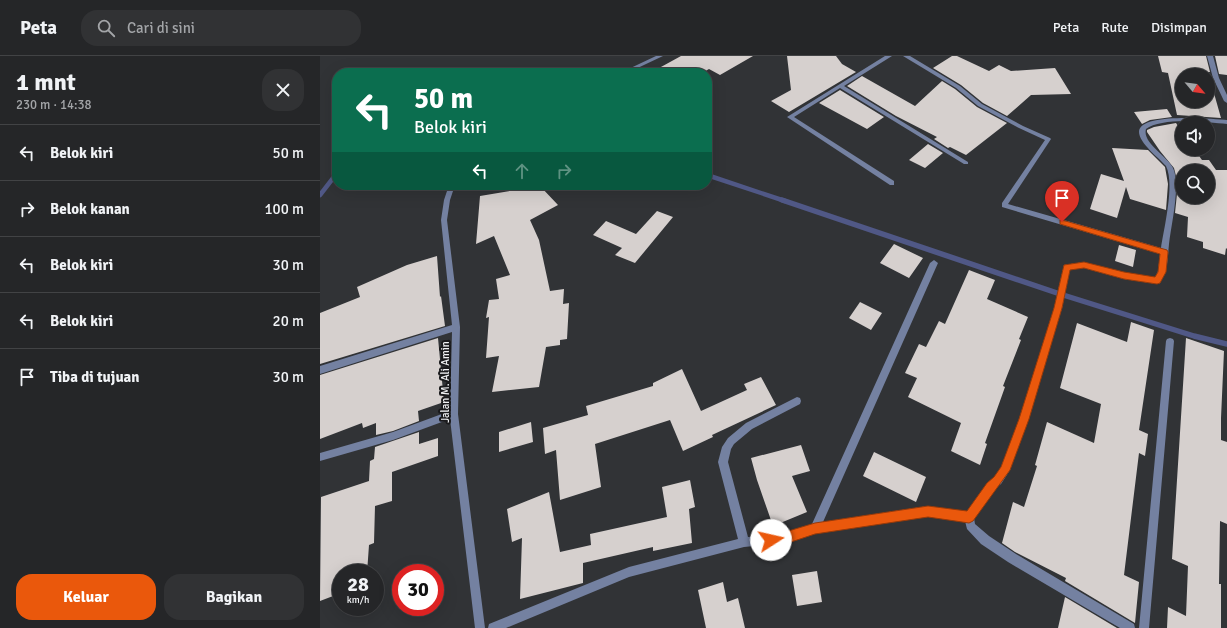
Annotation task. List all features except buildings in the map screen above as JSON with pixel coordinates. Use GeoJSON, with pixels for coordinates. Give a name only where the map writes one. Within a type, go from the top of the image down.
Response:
{"type":"FeatureCollection","features":[{"type":"Feature","properties":{"kind":"street"},"geometry":{"type":"LineString","coordinates":[[634,68],[660,56]]}},
{"type":"Feature","properties":{"kind":"street"},"geometry":{"type":"LineString","coordinates":[[889,56],[790,118],[892,183]]}},
{"type":"Feature","properties":{"kind":"street"},"geometry":{"type":"LineString","coordinates":[[906,56],[958,87],[980,105],[1021,127],[1048,139],[1004,205],[1164,252]]}},
{"type":"Feature","properties":{"kind":"street"},"geometry":{"type":"LineString","coordinates":[[1210,56],[1216,78],[1227,101]]}},
{"type":"Feature","properties":{"kind":"street"},"geometry":{"type":"LineString","coordinates":[[840,86],[966,163]]}},
{"type":"Feature","properties":{"kind":"street"},"geometry":{"type":"LineString","coordinates":[[1130,628],[990,544],[970,526],[969,517],[991,486],[998,481],[1005,470],[1024,419],[1058,308],[1067,267],[1084,265],[1124,276],[1157,281],[1162,272],[1173,182],[1171,169],[1142,137],[1142,130],[1145,126],[1171,120],[1227,122]]}},
{"type":"Feature","properties":{"kind":"street","name":"Jalan M. Ali Amin"},"geometry":{"type":"LineString","coordinates":[[450,190],[444,220],[456,327],[454,414],[480,628]]}},
{"type":"Feature","properties":{"kind":"street"},"geometry":{"type":"LineString","coordinates":[[815,528],[934,263]]}},
{"type":"Feature","properties":{"kind":"street"},"geometry":{"type":"LineString","coordinates":[[320,370],[456,327]]}},
{"type":"Feature","properties":{"kind":"street"},"geometry":{"type":"LineString","coordinates":[[1144,628],[1170,341]]}},
{"type":"Feature","properties":{"kind":"street"},"geometry":{"type":"LineString","coordinates":[[744,542],[723,462],[727,447],[750,426],[797,401]]}},
{"type":"Feature","properties":{"kind":"street"},"geometry":{"type":"LineString","coordinates":[[320,456],[393,436],[454,414]]}},
{"type":"Feature","properties":{"kind":"street"},"geometry":{"type":"LineString","coordinates":[[493,628],[629,572],[744,542],[785,538],[815,528],[928,511],[969,517]]}},
{"type":"Feature","properties":{"kind":"waterway"},"geometry":{"type":"LineString","coordinates":[[712,177],[782,200]]}},
{"type":"Feature","properties":{"kind":"waterway"},"geometry":{"type":"LineString","coordinates":[[320,195],[332,179]]}},
{"type":"Feature","properties":{"kind":"waterway"},"geometry":{"type":"LineString","coordinates":[[782,200],[1060,294],[1194,336],[1227,344]]}},
{"type":"Feature","properties":{"kind":"route"},"geometry":{"type":"LineString","coordinates":[[771,540],[785,538],[815,528],[928,511],[969,517],[991,486],[998,481],[1005,470],[1024,419],[1058,308],[1067,267],[1084,265],[1124,276],[1157,281],[1162,272],[1164,252],[1062,222]]}}]}
